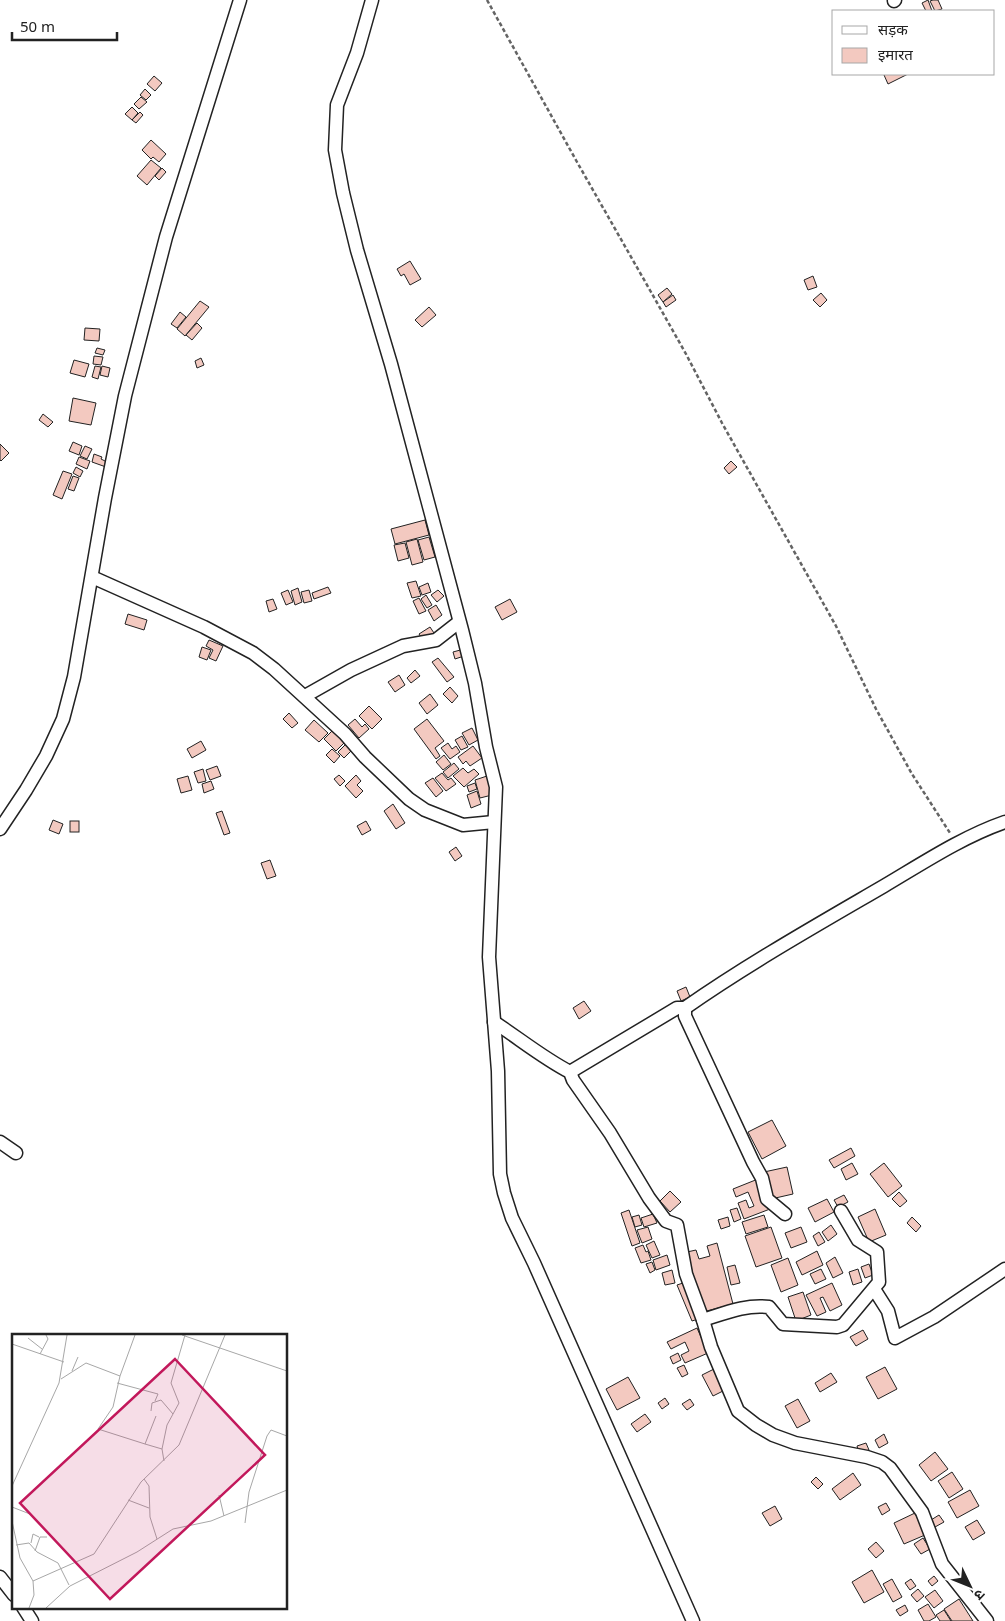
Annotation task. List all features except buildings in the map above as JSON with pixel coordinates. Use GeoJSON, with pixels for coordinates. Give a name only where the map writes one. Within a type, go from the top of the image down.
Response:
{"type":"FeatureCollection","features":[{"type":"Feature","properties":{"kind":"street"},"geometry":{"type":"LineString","coordinates":[[0,829],[46,756],[63,719],[74,677],[105,498],[127,387],[166,237],[240,0]]}},
{"type":"Feature","properties":{"kind":"street"},"geometry":{"type":"LineString","coordinates":[[372,0],[357,53],[337,106],[335,150],[356,250],[391,364],[475,683],[486,747],[496,787],[489,957],[498,1071],[500,1174],[512,1218],[534,1262],[693,1621]]}},
{"type":"Feature","properties":{"kind":"street"},"geometry":{"type":"LineString","coordinates":[[92,577],[235,642],[274,669],[345,734],[365,757],[408,799],[425,810],[463,825],[494,822]]}},
{"type":"Feature","properties":{"kind":"street"},"geometry":{"type":"LineString","coordinates":[[305,696],[351,670],[403,646],[436,640],[459,622]]}},
{"type":"Feature","properties":{"kind":"street"},"geometry":{"type":"LineString","coordinates":[[570,1072],[677,1008],[685,1008],[713,988],[956,843],[1005,822]]}},
{"type":"Feature","properties":{"kind":"street"},"geometry":{"type":"LineString","coordinates":[[685,1008],[685,1016],[762,1178],[767,1199],[785,1214]]}},
{"type":"Feature","properties":{"kind":"street"},"geometry":{"type":"LineString","coordinates":[[494,1022],[520,1039],[549,1062],[570,1072],[573,1080],[610,1133],[649,1198],[666,1221],[676,1224],[686,1274],[711,1347],[738,1411],[773,1435],[795,1443],[867,1457],[882,1462],[890,1468],[922,1512],[942,1564],[987,1621]]}},
{"type":"Feature","properties":{"kind":"street"},"geometry":{"type":"LineString","coordinates":[[0,1142],[16,1153]]}},
{"type":"Feature","properties":{"kind":"street"},"geometry":{"type":"LineString","coordinates":[[703,1320],[748,1306],[758,1306],[769,1307],[783,1324],[837,1327],[847,1322],[879,1282],[877,1252],[858,1240],[840,1211]]}},
{"type":"Feature","properties":{"kind":"street"},"geometry":{"type":"LineString","coordinates":[[874,1289],[888,1311],[895,1338],[934,1317],[1005,1269]]}},
{"type":"Feature","properties":{"kind":"street"},"geometry":{"type":"LineString","coordinates":[[0,1577],[12,1592]]}},
{"type":"Feature","properties":{"kind":"street"},"geometry":{"type":"LineString","coordinates":[[24,1608],[32,1621]]}},
{"type":"Feature","properties":{"kind":"path"},"geometry":{"type":"LineString","coordinates":[[487,0],[836,626],[885,726],[912,774],[956,843]]}}]}
